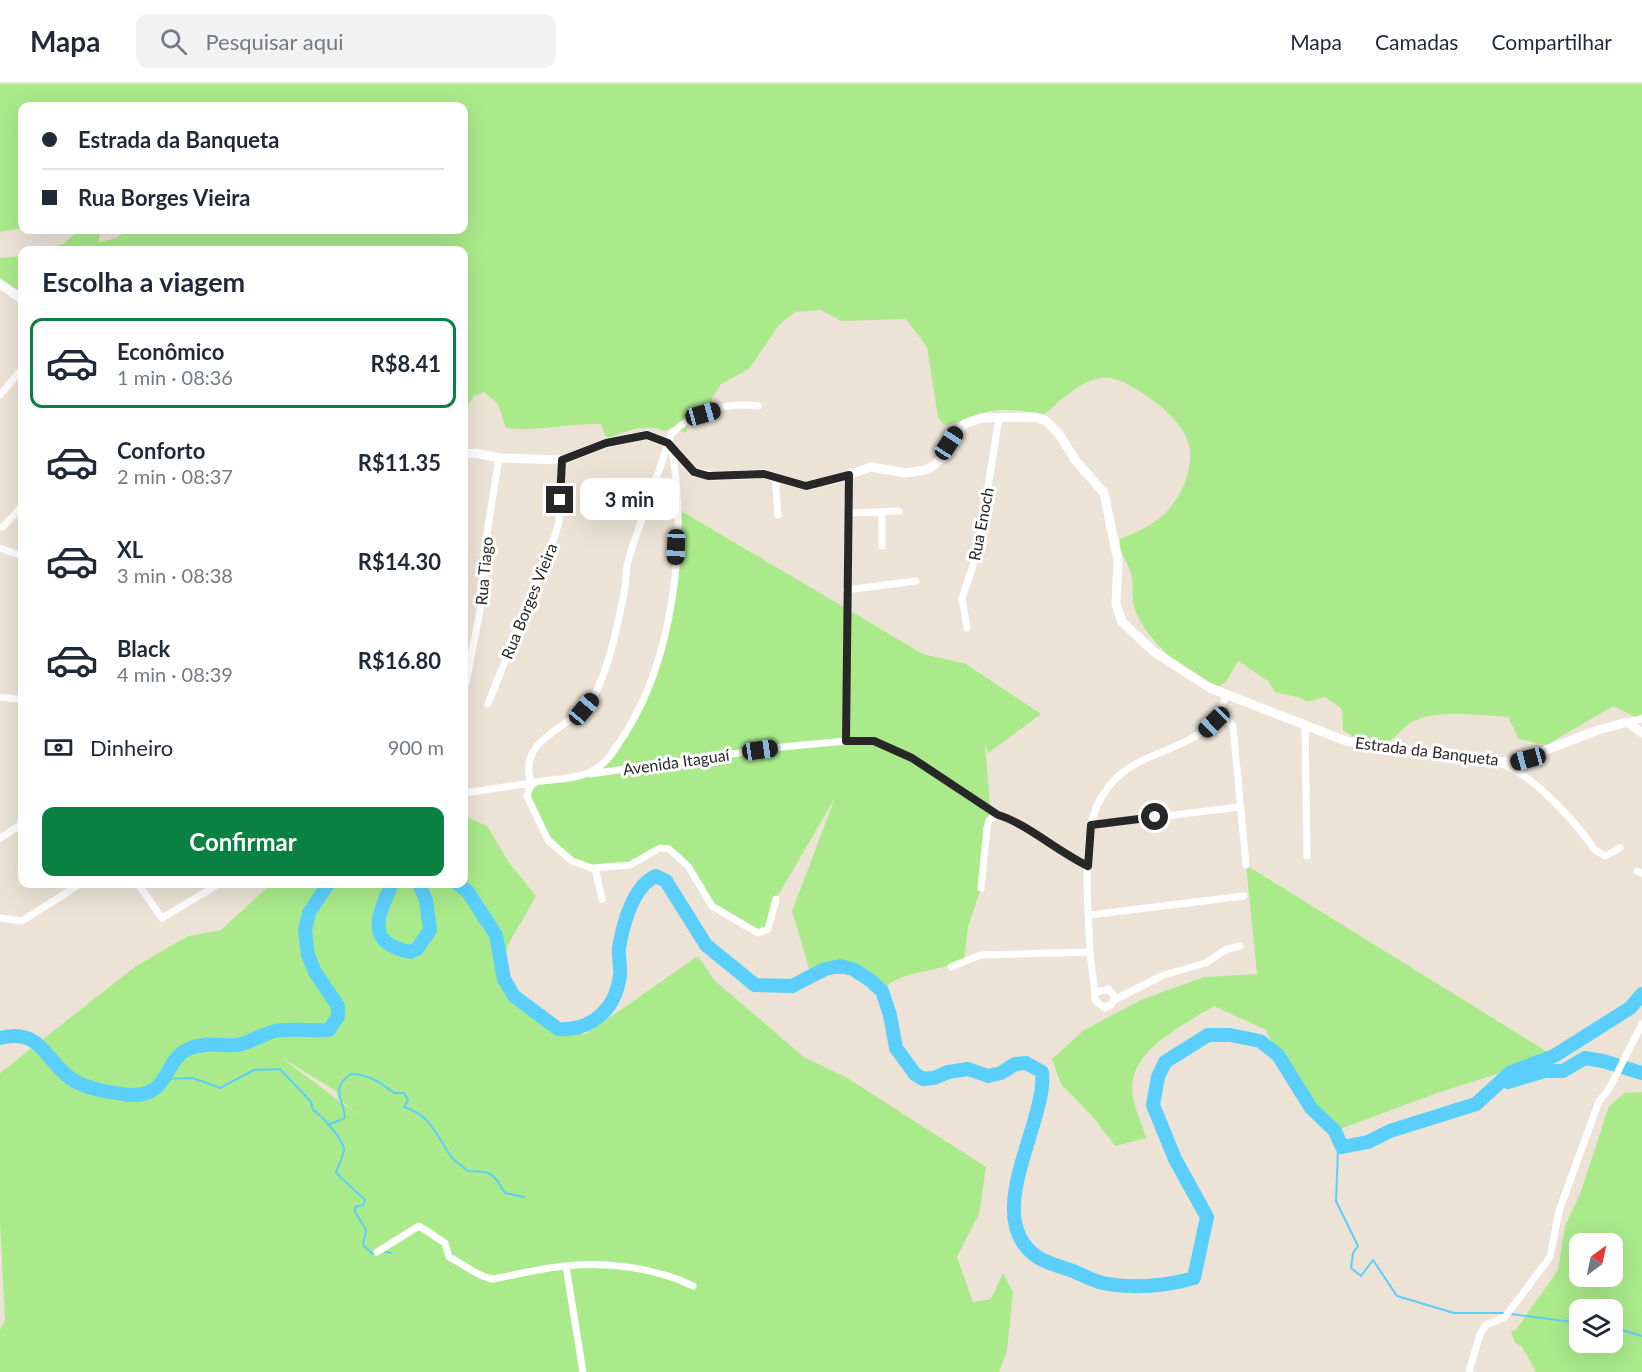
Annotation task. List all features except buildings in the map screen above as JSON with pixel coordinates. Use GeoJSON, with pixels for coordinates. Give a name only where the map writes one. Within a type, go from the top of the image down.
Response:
{"type":"FeatureCollection","features":[{"type":"Feature","properties":{"kind":"street"},"geometry":{"type":"LineString","coordinates":[[0,284],[18,296]]}},
{"type":"Feature","properties":{"kind":"street"},"geometry":{"type":"LineString","coordinates":[[0,395],[18,374]]}},
{"type":"Feature","properties":{"kind":"street"},"geometry":{"type":"LineString","coordinates":[[585,775],[607,760],[630,726],[657,667],[675,584],[678,509],[670,447],[671,434],[683,422],[703,414],[739,404],[758,406]]}},
{"type":"Feature","properties":{"kind":"street","name":"Estrada da Banqueta"},"geometry":{"type":"LineString","coordinates":[[670,447],[694,472],[708,476],[775,476],[806,486],[871,467],[906,473],[925,470],[942,458],[964,424],[981,418],[1035,417],[1046,421],[1059,434],[1076,461],[1104,494],[1118,561],[1116,604],[1122,622],[1175,667],[1226,695],[1346,741],[1437,756],[1494,761],[1515,762],[1528,759],[1598,730],[1629,722]]}},
{"type":"Feature","properties":{"kind":"street","name":"Rua Enoch"},"geometry":{"type":"LineString","coordinates":[[967,628],[962,598],[972,569],[982,525],[999,418]]}},
{"type":"Feature","properties":{"kind":"street"},"geometry":{"type":"LineString","coordinates":[[468,454],[499,458],[562,460],[606,443],[636,436],[659,438],[670,447]]}},
{"type":"Feature","properties":{"kind":"street"},"geometry":{"type":"LineString","coordinates":[[670,447],[627,564],[625,588],[598,689],[584,709],[557,728],[530,758],[526,768],[531,783],[527,796],[548,840],[572,861],[595,868],[630,864],[660,848],[669,849],[688,866],[712,906],[758,933],[768,929],[776,899]]}},
{"type":"Feature","properties":{"kind":"street","name":"Rua Tiago"},"geometry":{"type":"LineString","coordinates":[[468,673],[483,595],[484,552],[499,458]]}},
{"type":"Feature","properties":{"kind":"street","name":"Rua Borges Vieira"},"geometry":{"type":"LineString","coordinates":[[488,704],[559,522],[562,460]]}},
{"type":"Feature","properties":{"kind":"street"},"geometry":{"type":"LineString","coordinates":[[846,741],[849,475]]}},
{"type":"Feature","properties":{"kind":"street"},"geometry":{"type":"LineString","coordinates":[[775,476],[778,515]]}},
{"type":"Feature","properties":{"kind":"street"},"geometry":{"type":"LineString","coordinates":[[0,527],[18,510]]}},
{"type":"Feature","properties":{"kind":"street"},"geometry":{"type":"LineString","coordinates":[[850,513],[899,511]]}},
{"type":"Feature","properties":{"kind":"street"},"geometry":{"type":"LineString","coordinates":[[882,512],[882,546]]}},
{"type":"Feature","properties":{"kind":"street"},"geometry":{"type":"LineString","coordinates":[[0,548],[18,555]]}},
{"type":"Feature","properties":{"kind":"street"},"geometry":{"type":"LineString","coordinates":[[846,590],[916,581]]}},
{"type":"Feature","properties":{"kind":"street"},"geometry":{"type":"LineString","coordinates":[[1226,695],[1214,722],[1203,733],[1139,760],[1127,768],[1102,797],[1091,825],[1088,866],[1090,952],[1096,992],[1095,1000],[1100,1007],[1109,1007],[1114,1000],[1164,975],[1206,963],[1224,950],[1240,946]]}},
{"type":"Feature","properties":{"kind":"street"},"geometry":{"type":"LineString","coordinates":[[0,696],[18,699]]}},
{"type":"Feature","properties":{"kind":"street"},"geometry":{"type":"LineString","coordinates":[[1221,710],[1233,726],[1246,865]]}},
{"type":"Feature","properties":{"kind":"street"},"geometry":{"type":"LineString","coordinates":[[1629,722],[1642,719]]}},
{"type":"Feature","properties":{"kind":"street"},"geometry":{"type":"LineString","coordinates":[[1629,722],[1642,733]]}},
{"type":"Feature","properties":{"kind":"street"},"geometry":{"type":"LineString","coordinates":[[1305,725],[1307,856]]}},
{"type":"Feature","properties":{"kind":"street","name":"Avenida Itaguaí"},"geometry":{"type":"LineString","coordinates":[[531,783],[846,741],[874,741],[912,758],[998,815]]}},
{"type":"Feature","properties":{"kind":"street"},"geometry":{"type":"LineString","coordinates":[[1494,761],[1521,773],[1538,786],[1595,850],[1605,856],[1620,848]]}},
{"type":"Feature","properties":{"kind":"street"},"geometry":{"type":"LineString","coordinates":[[468,792],[531,783]]}},
{"type":"Feature","properties":{"kind":"street"},"geometry":{"type":"LineString","coordinates":[[1091,825],[1240,807]]}},
{"type":"Feature","properties":{"kind":"street"},"geometry":{"type":"LineString","coordinates":[[981,888],[987,827],[989,820],[998,815],[1008,817],[1049,845],[1088,866]]}},
{"type":"Feature","properties":{"kind":"street"},"geometry":{"type":"LineString","coordinates":[[0,838],[18,827]]}},
{"type":"Feature","properties":{"kind":"street"},"geometry":{"type":"LineString","coordinates":[[595,868],[602,899]]}},
{"type":"Feature","properties":{"kind":"street"},"geometry":{"type":"LineString","coordinates":[[0,918],[22,921],[74,888]]}},
{"type":"Feature","properties":{"kind":"street"},"geometry":{"type":"LineString","coordinates":[[141,888],[162,918],[212,888]]}},
{"type":"Feature","properties":{"kind":"street"},"geometry":{"type":"LineString","coordinates":[[1090,915],[1244,896]]}},
{"type":"Feature","properties":{"kind":"street"},"geometry":{"type":"LineString","coordinates":[[951,967],[980,955],[1090,952]]}},
{"type":"Feature","properties":{"kind":"street"},"geometry":{"type":"LineString","coordinates":[[1096,992],[1109,989],[1114,1000]]}},
{"type":"Feature","properties":{"kind":"street"},"geometry":{"type":"LineString","coordinates":[[1469,1372],[1480,1334],[1486,1325],[1505,1317],[1550,1257],[1559,1211],[1599,1101],[1610,1089],[1625,1054],[1642,1024]]}},
{"type":"Feature","properties":{"kind":"street"},"geometry":{"type":"LineString","coordinates":[[377,1252],[419,1226],[445,1243],[448,1257],[466,1265],[480,1277],[492,1279],[566,1266],[592,1264],[643,1270],[677,1278],[693,1286]]}},
{"type":"Feature","properties":{"kind":"street"},"geometry":{"type":"LineString","coordinates":[[566,1266],[583,1372]]}},
{"type":"Feature","properties":{"kind":"green space"},"geometry":{"type":"Polygon","coordinates":[[[0,84],[1642,84],[1642,714],[1635,717],[1614,706],[1546,745],[1519,739],[1508,717],[1443,714],[1418,719],[1384,746],[1354,737],[1343,730],[1342,709],[1325,697],[1307,702],[1301,698],[1275,692],[1268,681],[1238,661],[1227,680],[1220,686],[1194,674],[1168,655],[1146,631],[1134,606],[1131,573],[1120,544],[1120,539],[1149,525],[1172,506],[1189,469],[1188,443],[1183,431],[1162,408],[1126,383],[1114,379],[1102,378],[1085,383],[1044,414],[1000,410],[944,425],[938,417],[927,347],[906,319],[841,321],[821,310],[795,312],[779,325],[749,369],[721,384],[712,398],[712,408],[691,412],[686,433],[671,428],[665,431],[644,428],[630,430],[609,438],[605,435],[601,424],[529,429],[506,428],[498,404],[484,392],[474,396],[468,405],[468,246],[54,246],[63,244],[74,234],[100,234],[99,242],[117,238],[122,234],[468,234],[468,102],[18,102],[18,229],[0,232],[0,84]]]}},
{"type":"Feature","properties":{"kind":"green space"},"geometry":{"type":"Polygon","coordinates":[[[18,256],[18,290],[0,278],[0,258],[18,256]]]}},
{"type":"Feature","properties":{"kind":"green space"},"geometry":{"type":"Polygon","coordinates":[[[678,509],[923,654],[966,664],[1041,714],[988,753],[985,743],[990,806],[981,888],[968,927],[964,960],[900,978],[884,989],[864,974],[850,968],[835,970],[813,982],[792,911],[835,798],[776,899],[771,922],[758,933],[712,906],[688,866],[669,849],[630,865],[580,866],[548,840],[527,796],[543,780],[585,775],[607,760],[635,718],[657,667],[675,584],[678,509]]]}},
{"type":"Feature","properties":{"kind":"green space"},"geometry":{"type":"Polygon","coordinates":[[[468,818],[487,826],[510,864],[536,896],[508,945],[503,963],[515,996],[565,1032],[586,1034],[698,956],[714,980],[805,1058],[844,1076],[986,1167],[979,1214],[957,1257],[973,1302],[991,1299],[1003,1273],[1013,1292],[1007,1351],[999,1372],[0,1372],[0,1330],[5,1321],[0,1221],[0,1073],[136,966],[188,936],[221,930],[267,888],[468,888],[468,818]],[[282,1058],[358,1115],[338,1098],[336,1091],[282,1058]]]}},
{"type":"Feature","properties":{"kind":"green space"},"geometry":{"type":"Polygon","coordinates":[[[1246,865],[1554,1056],[1437,1093],[1335,1131],[1278,1055],[1266,1030],[1214,1006],[1172,1032],[1146,1054],[1137,1067],[1133,1082],[1133,1098],[1146,1138],[1115,1146],[1094,1118],[1061,1084],[1052,1059],[1084,1030],[1141,1000],[1204,977],[1257,974],[1246,865]]]}},
{"type":"Feature","properties":{"kind":"green space"},"geometry":{"type":"Polygon","coordinates":[[[1642,1092],[1642,1372],[1536,1372],[1522,1347],[1515,1343],[1511,1332],[1516,1330],[1558,1270],[1565,1226],[1580,1194],[1609,1106],[1625,1093],[1642,1092]]]}},
{"type":"Feature","properties":{"kind":"waterway"},"geometry":{"type":"LineString","coordinates":[[463,888],[496,935],[504,979],[514,996],[558,1029],[570,1029],[592,1022],[608,1008],[618,987],[619,948],[626,917],[641,888],[656,876],[666,881],[706,945],[755,985],[792,986],[825,969],[840,966],[853,969],[870,980],[882,991],[890,1015],[896,1048],[915,1074],[923,1079],[968,1069],[988,1076],[1001,1073],[1015,1064],[1026,1063],[1042,1072],[1041,1093],[1015,1196],[1015,1220],[1022,1241],[1039,1258],[1047,1262],[1096,1281],[1125,1286],[1149,1286],[1194,1278],[1207,1217],[1175,1159],[1153,1105],[1158,1077],[1165,1062],[1208,1035],[1230,1035],[1260,1041],[1278,1055],[1311,1108],[1335,1131],[1342,1147],[1368,1142],[1390,1131],[1476,1104],[1511,1072],[1554,1056],[1630,1008],[1642,994]]}},
{"type":"Feature","properties":{"kind":"waterway"},"geometry":{"type":"LineString","coordinates":[[0,1038],[25,1037],[42,1048],[73,1080],[94,1089],[130,1095],[153,1090],[160,1084],[175,1060],[182,1053],[196,1046],[241,1044],[270,1032],[282,1030],[329,1030],[338,1016],[338,1006],[315,972],[308,955],[305,930],[309,913],[325,888]]}},
{"type":"Feature","properties":{"kind":"waterway"},"geometry":{"type":"LineString","coordinates":[[390,888],[379,917],[380,935],[395,948],[410,952],[417,949],[430,930],[426,900],[421,888]]}},
{"type":"Feature","properties":{"kind":"waterway"},"geometry":{"type":"LineString","coordinates":[[1508,1082],[1545,1071],[1563,1071],[1585,1058],[1642,1073]]}},
{"type":"Feature","properties":{"kind":"waterway"},"geometry":{"type":"LineString","coordinates":[[164,1079],[193,1078],[220,1088],[254,1070],[280,1069],[311,1102],[313,1110],[327,1122],[341,1141],[344,1150],[336,1173],[365,1200],[363,1205],[355,1207],[355,1212],[366,1230],[363,1245],[373,1254],[377,1252]]}},
{"type":"Feature","properties":{"kind":"waterway"},"geometry":{"type":"LineString","coordinates":[[328,1125],[345,1118],[339,1095],[344,1079],[351,1074],[369,1077],[394,1093],[404,1093],[408,1100],[404,1107],[413,1110],[426,1120],[452,1157],[468,1171],[491,1174],[505,1193],[524,1197]]}},
{"type":"Feature","properties":{"kind":"waterway"},"geometry":{"type":"LineString","coordinates":[[1342,1147],[1338,1150],[1336,1201],[1358,1246],[1353,1253],[1351,1268],[1361,1276],[1373,1260],[1397,1296],[1454,1313],[1505,1313]]}},
{"type":"Feature","properties":{"kind":"waterway"},"geometry":{"type":"LineString","coordinates":[[382,1251],[391,1253]]}},
{"type":"Feature","properties":{"kind":"waterway"},"geometry":{"type":"LineString","coordinates":[[1511,1314],[1569,1322]]}},
{"type":"Feature","properties":{"kind":"waterway"},"geometry":{"type":"LineString","coordinates":[[1623,1330],[1642,1336]]}},
{"type":"Feature","properties":{"kind":"route"},"geometry":{"type":"LineString","coordinates":[[560,500],[562,460],[581,455],[606,443],[647,435],[668,443],[694,472],[708,476],[764,474],[806,486],[849,475],[846,741],[874,741],[912,758],[998,815],[1008,817],[1049,845],[1088,866],[1091,825],[1155,817]]}}]}
